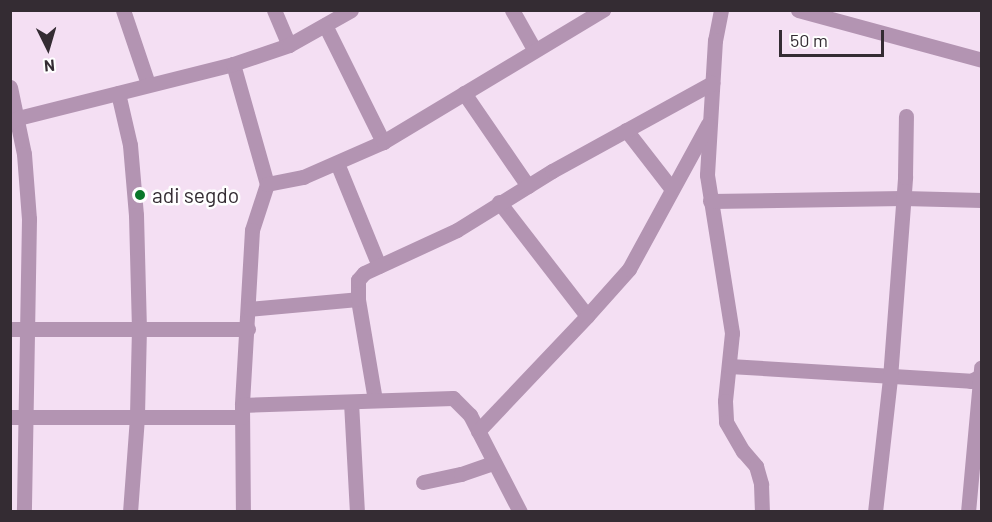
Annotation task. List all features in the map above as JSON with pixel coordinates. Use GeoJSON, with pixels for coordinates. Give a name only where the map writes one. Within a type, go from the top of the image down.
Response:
{"type":"FeatureCollection","features":[{"type":"Feature","properties":{"kind":"street"},"geometry":{"type":"LineString","coordinates":[[123,10],[148,84]]}},
{"type":"Feature","properties":{"kind":"street"},"geometry":{"type":"LineString","coordinates":[[274,10],[289,45]]}},
{"type":"Feature","properties":{"kind":"street"},"geometry":{"type":"LineString","coordinates":[[14,120],[232,64],[289,45],[351,10]]}},
{"type":"Feature","properties":{"kind":"street"},"geometry":{"type":"LineString","coordinates":[[512,10],[534,50]]}},
{"type":"Feature","properties":{"kind":"street"},"geometry":{"type":"LineString","coordinates":[[267,184],[303,177],[383,142],[603,10]]}},
{"type":"Feature","properties":{"kind":"street"},"geometry":{"type":"LineString","coordinates":[[721,10],[715,40],[707,175],[732,333],[726,422],[743,451],[756,466],[761,484],[762,512]]}},
{"type":"Feature","properties":{"kind":"street"},"geometry":{"type":"LineString","coordinates":[[798,10],[981,60]]}},
{"type":"Feature","properties":{"kind":"street"},"geometry":{"type":"LineString","coordinates":[[325,25],[383,142]]}},
{"type":"Feature","properties":{"kind":"street"},"geometry":{"type":"LineString","coordinates":[[232,64],[267,184],[252,230],[242,411],[243,512]]}},
{"type":"Feature","properties":{"kind":"street"},"geometry":{"type":"LineString","coordinates":[[375,400],[358,299],[358,280],[364,273],[457,230],[499,202],[712,83]]}},
{"type":"Feature","properties":{"kind":"street"},"geometry":{"type":"LineString","coordinates":[[10,87],[14,120],[24,154],[29,219],[18,329],[27,416],[24,512]]}},
{"type":"Feature","properties":{"kind":"street"},"geometry":{"type":"LineString","coordinates":[[118,93],[130,145],[136,215],[139,327],[137,417],[130,512]]}},
{"type":"Feature","properties":{"kind":"street"},"geometry":{"type":"LineString","coordinates":[[464,93],[528,186]]}},
{"type":"Feature","properties":{"kind":"street"},"geometry":{"type":"LineString","coordinates":[[876,512],[890,378],[903,198],[906,116]]}},
{"type":"Feature","properties":{"kind":"street"},"geometry":{"type":"LineString","coordinates":[[478,431],[587,316],[628,269],[710,120]]}},
{"type":"Feature","properties":{"kind":"street"},"geometry":{"type":"LineString","coordinates":[[626,130],[671,188]]}},
{"type":"Feature","properties":{"kind":"street"},"geometry":{"type":"LineString","coordinates":[[337,163],[379,266]]}},
{"type":"Feature","properties":{"kind":"street"},"geometry":{"type":"LineString","coordinates":[[710,201],[903,198],[981,201]]}},
{"type":"Feature","properties":{"kind":"street"},"geometry":{"type":"LineString","coordinates":[[499,202],[587,316]]}},
{"type":"Feature","properties":{"kind":"street"},"geometry":{"type":"LineString","coordinates":[[249,309],[358,299]]}},
{"type":"Feature","properties":{"kind":"street"},"geometry":{"type":"LineString","coordinates":[[18,329],[139,327],[248,329]]}},
{"type":"Feature","properties":{"kind":"street"},"geometry":{"type":"LineString","coordinates":[[729,366],[890,378],[970,381],[981,372]]}},
{"type":"Feature","properties":{"kind":"street"},"geometry":{"type":"LineString","coordinates":[[968,512],[981,372]]}},
{"type":"Feature","properties":{"kind":"street"},"geometry":{"type":"LineString","coordinates":[[10,417],[137,417],[375,400],[453,398],[470,415],[493,464],[520,512]]}},
{"type":"Feature","properties":{"kind":"street"},"geometry":{"type":"LineString","coordinates":[[351,402],[357,512]]}},
{"type":"Feature","properties":{"kind":"street"},"geometry":{"type":"LineString","coordinates":[[423,482],[493,464]]}},
{"type":"Feature","properties":{"kind":"place","name":"adi segdo"},"geometry":{"type":"Point","coordinates":[140,195]}}]}
